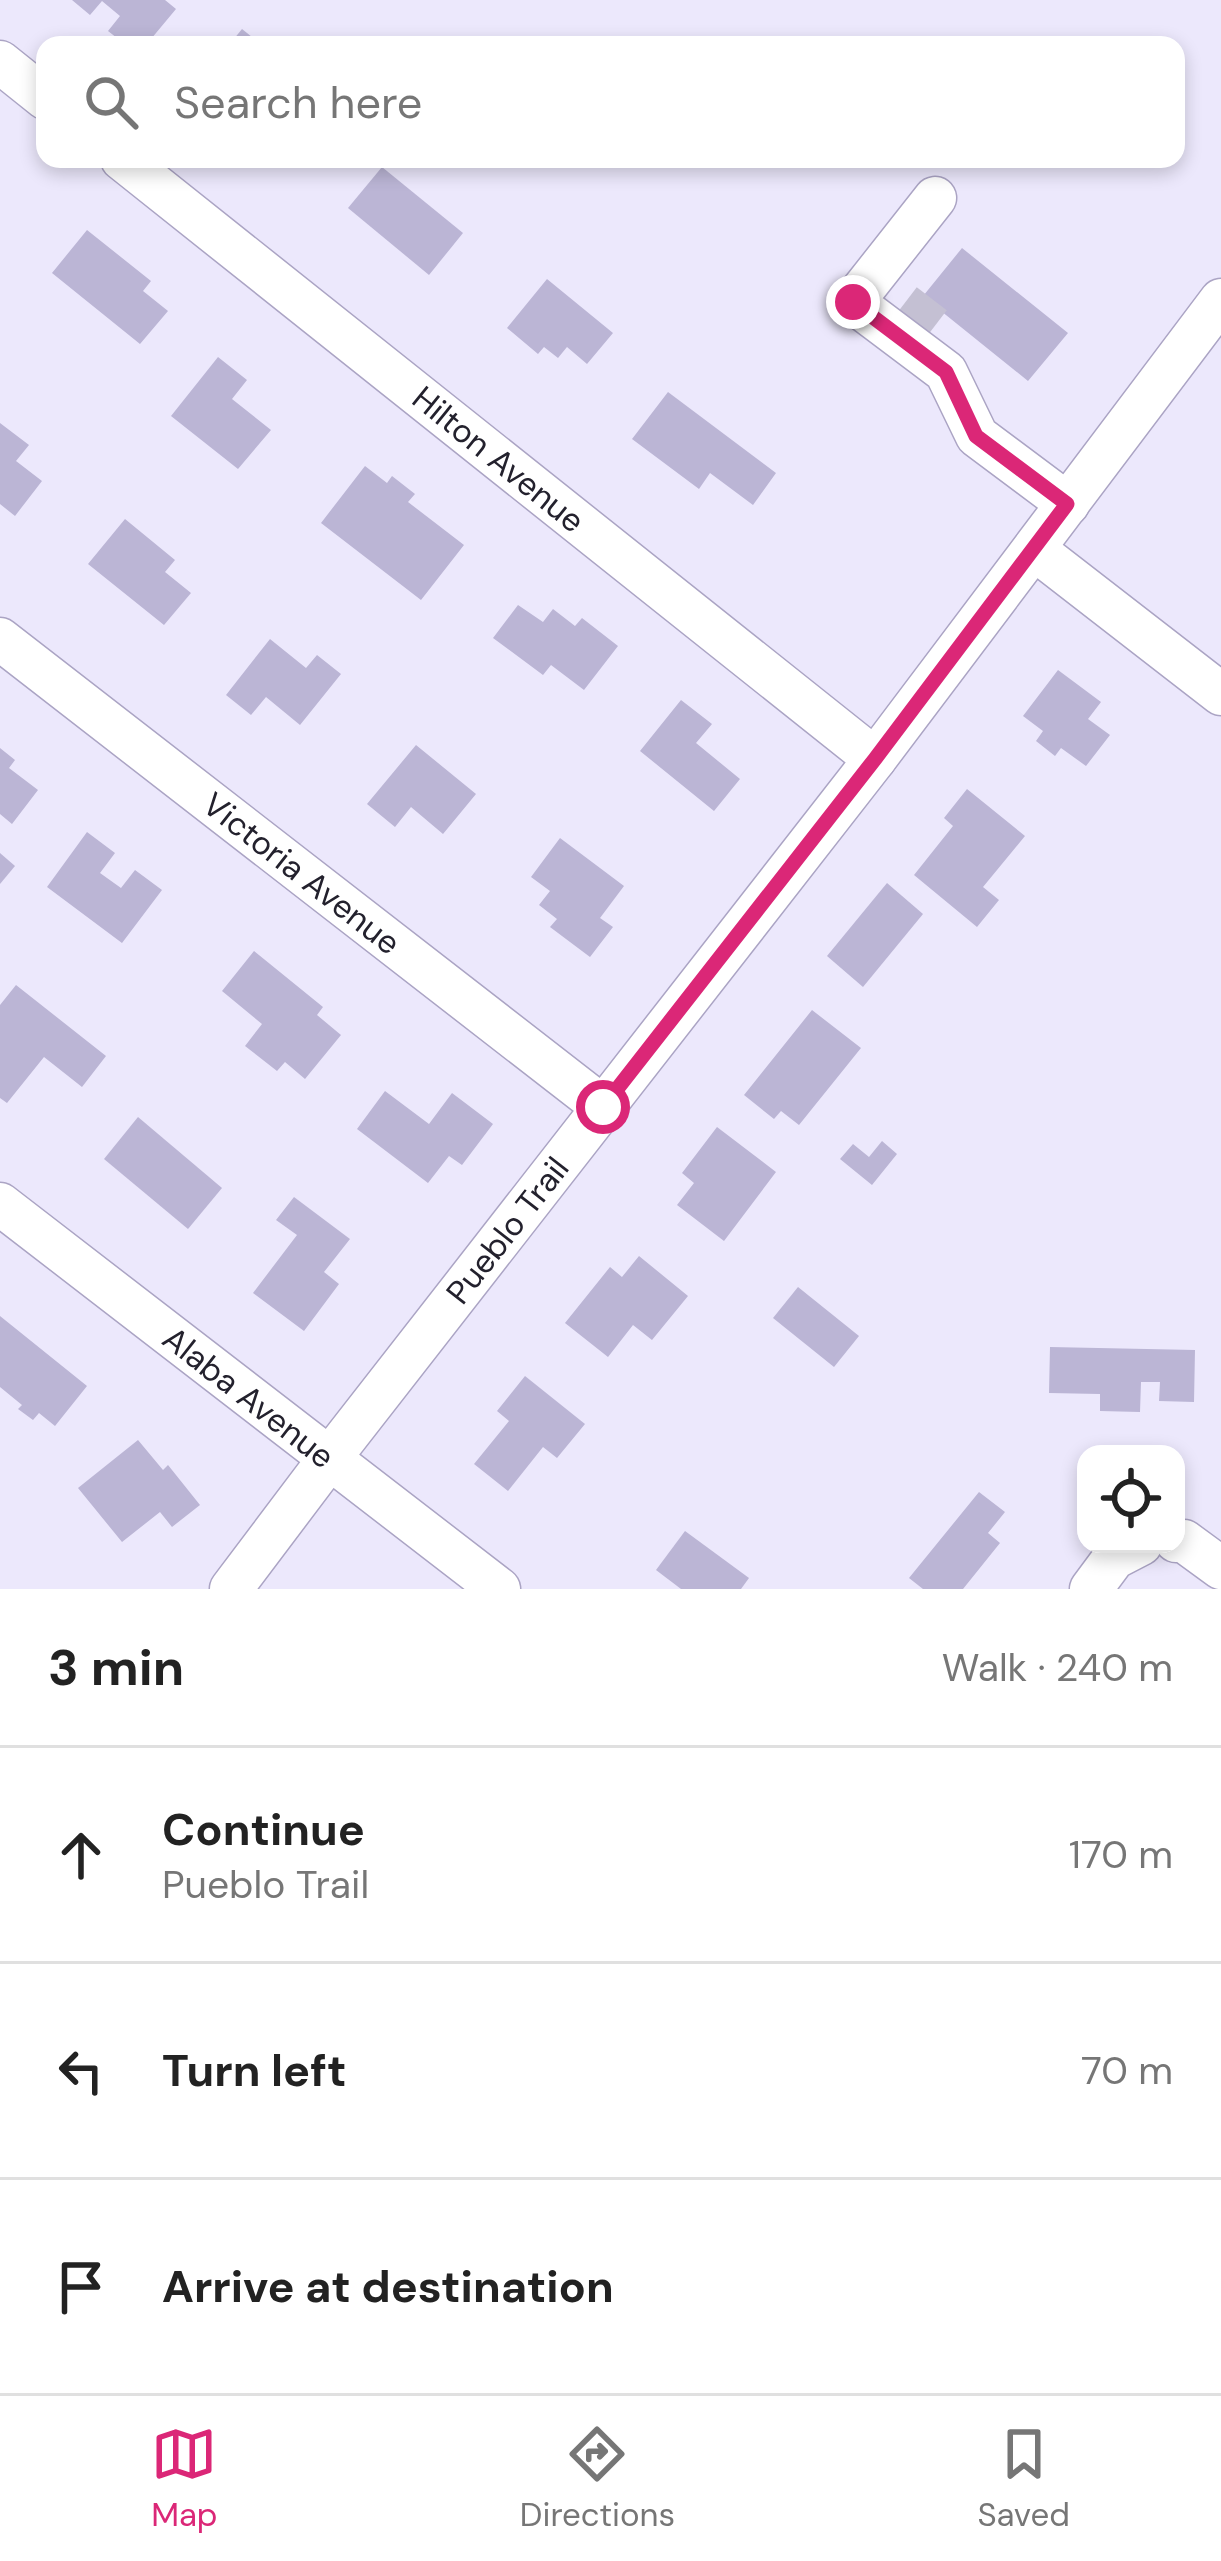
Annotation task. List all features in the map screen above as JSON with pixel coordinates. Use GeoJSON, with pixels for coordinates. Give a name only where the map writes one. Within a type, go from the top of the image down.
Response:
{"type":"FeatureCollection","features":[{"type":"Feature","properties":{"kind":"street"},"geometry":{"type":"LineString","coordinates":[[0,62],[36,91]]}},
{"type":"Feature","properties":{"kind":"street","name":"Hilton Avenue"},"geometry":{"type":"LineString","coordinates":[[133,168],[875,759]]}},
{"type":"Feature","properties":{"kind":"street"},"geometry":{"type":"LineString","coordinates":[[935,199],[903,303],[946,372],[976,436],[1067,504]]}},
{"type":"Feature","properties":{"kind":"street","name":"Pueblo Trail"},"geometry":{"type":"LineString","coordinates":[[231,1589],[875,759],[1221,300]]}},
{"type":"Feature","properties":{"kind":"street"},"geometry":{"type":"LineString","coordinates":[[903,303],[853,302],[946,372]]}},
{"type":"Feature","properties":{"kind":"street"},"geometry":{"type":"LineString","coordinates":[[1034,549],[1221,694]]}},
{"type":"Feature","properties":{"kind":"street","name":"Victoria Avenue"},"geometry":{"type":"LineString","coordinates":[[0,638],[603,1107]]}},
{"type":"Feature","properties":{"kind":"street","name":"Alaba Avenue"},"geometry":{"type":"LineString","coordinates":[[0,1204],[499,1589]]}},
{"type":"Feature","properties":{"kind":"street"},"geometry":{"type":"LineString","coordinates":[[1185,1544],[1221,1568]]}},
{"type":"Feature","properties":{"kind":"street"},"geometry":{"type":"LineString","coordinates":[[1091,1589],[1114,1558],[1124,1553]]}},
{"type":"Feature","properties":{"kind":"building"},"geometry":{"type":"Polygon","coordinates":[[[72,0],[165,0],[176,9],[154,36],[114,36],[108,31],[120,16],[102,1],[90,15],[72,0]]]}},
{"type":"Feature","properties":{"kind":"building"},"geometry":{"type":"Polygon","coordinates":[[[383,168],[463,233],[429,275],[348,208],[383,168]]]}},
{"type":"Feature","properties":{"kind":"building"},"geometry":{"type":"Polygon","coordinates":[[[87,230],[151,281],[143,291],[168,311],[140,344],[52,273],[87,230]]]}},
{"type":"Feature","properties":{"kind":"building"},"geometry":{"type":"Polygon","coordinates":[[[962,248],[1068,333],[1028,381],[941,311],[916,341],[898,327],[962,248]]]}},
{"type":"Feature","properties":{"kind":"building"},"geometry":{"type":"Polygon","coordinates":[[[547,279],[613,333],[587,364],[567,347],[558,358],[544,347],[538,354],[507,328],[547,279]]]}},
{"type":"Feature","properties":{"kind":"building"},"geometry":{"type":"Polygon","coordinates":[[[218,357],[247,380],[232,399],[271,430],[238,469],[171,416],[218,357]]]}},
{"type":"Feature","properties":{"kind":"building"},"geometry":{"type":"Polygon","coordinates":[[[668,392],[776,473],[753,505],[710,473],[699,489],[632,439],[668,392]]]}},
{"type":"Feature","properties":{"kind":"building"},"geometry":{"type":"Polygon","coordinates":[[[0,423],[29,445],[16,461],[42,481],[15,516],[0,504],[0,423]]]}},
{"type":"Feature","properties":{"kind":"building"},"geometry":{"type":"Polygon","coordinates":[[[365,466],[387,483],[392,476],[415,494],[408,502],[464,545],[421,600],[321,523],[365,466]]]}},
{"type":"Feature","properties":{"kind":"building"},"geometry":{"type":"Polygon","coordinates":[[[125,519],[175,560],[165,572],[191,593],[164,625],[88,564],[125,519]]]}},
{"type":"Feature","properties":{"kind":"building"},"geometry":{"type":"Polygon","coordinates":[[[518,605],[543,622],[553,609],[575,626],[582,618],[618,646],[584,690],[551,665],[543,675],[493,638],[518,605]]]}},
{"type":"Feature","properties":{"kind":"building"},"geometry":{"type":"Polygon","coordinates":[[[270,639],[306,668],[317,655],[341,674],[300,725],[266,697],[251,715],[226,695],[270,639]]]}},
{"type":"Feature","properties":{"kind":"building"},"geometry":{"type":"Polygon","coordinates":[[[1058,670],[1101,702],[1088,719],[1110,735],[1086,766],[1061,748],[1055,756],[1036,741],[1043,731],[1023,716],[1058,670]]]}},
{"type":"Feature","properties":{"kind":"building"},"geometry":{"type":"Polygon","coordinates":[[[681,700],[712,724],[696,743],[740,779],[714,811],[640,751],[681,700]]]}},
{"type":"Feature","properties":{"kind":"building"},"geometry":{"type":"Polygon","coordinates":[[[416,745],[476,794],[443,834],[411,807],[395,827],[367,804],[416,745]]]}},
{"type":"Feature","properties":{"kind":"building"},"geometry":{"type":"Polygon","coordinates":[[[0,748],[15,760],[9,768],[38,790],[12,824],[0,814],[0,748]]]}},
{"type":"Feature","properties":{"kind":"building"},"geometry":{"type":"Polygon","coordinates":[[[967,789],[1025,836],[983,887],[999,900],[977,927],[914,875],[953,826],[944,818],[967,789]]]}},
{"type":"Feature","properties":{"kind":"building"},"geometry":{"type":"Polygon","coordinates":[[[87,832],[115,853],[100,873],[121,888],[135,870],[162,890],[122,943],[47,887],[87,832]]]}},
{"type":"Feature","properties":{"kind":"building"},"geometry":{"type":"Polygon","coordinates":[[[560,838],[624,886],[600,918],[613,927],[590,957],[550,927],[557,919],[539,905],[550,891],[531,877],[560,838]]]}},
{"type":"Feature","properties":{"kind":"building"},"geometry":{"type":"Polygon","coordinates":[[[0,853],[15,866],[0,884],[0,853]]]}},
{"type":"Feature","properties":{"kind":"building"},"geometry":{"type":"Polygon","coordinates":[[[887,883],[923,914],[863,987],[827,956],[887,883]]]}},
{"type":"Feature","properties":{"kind":"building"},"geometry":{"type":"Polygon","coordinates":[[[254,951],[323,1007],[317,1015],[341,1035],[305,1079],[285,1062],[277,1071],[245,1046],[262,1024],[222,991],[254,951]]]}},
{"type":"Feature","properties":{"kind":"building"},"geometry":{"type":"Polygon","coordinates":[[[16,985],[106,1056],[82,1087],[44,1057],[7,1103],[0,1098],[0,1005],[16,985]]]}},
{"type":"Feature","properties":{"kind":"building"},"geometry":{"type":"Polygon","coordinates":[[[812,1010],[861,1048],[799,1125],[781,1111],[774,1119],[744,1095],[812,1010]]]}},
{"type":"Feature","properties":{"kind":"building"},"geometry":{"type":"Polygon","coordinates":[[[385,1091],[429,1124],[452,1093],[493,1124],[462,1165],[449,1156],[428,1183],[357,1129],[385,1091]]]}},
{"type":"Feature","properties":{"kind":"building"},"geometry":{"type":"Polygon","coordinates":[[[138,1117],[222,1188],[188,1229],[104,1159],[138,1117]]]}},
{"type":"Feature","properties":{"kind":"building"},"geometry":{"type":"Polygon","coordinates":[[[717,1127],[776,1172],[724,1241],[677,1205],[694,1183],[682,1173],[717,1127]]]}},
{"type":"Feature","properties":{"kind":"building"},"geometry":{"type":"Polygon","coordinates":[[[882,1141],[897,1154],[872,1185],[840,1159],[853,1144],[869,1157],[882,1141]]]}},
{"type":"Feature","properties":{"kind":"building"},"geometry":{"type":"Polygon","coordinates":[[[294,1197],[350,1239],[324,1272],[339,1284],[304,1331],[253,1293],[297,1235],[276,1220],[294,1197]]]}},
{"type":"Feature","properties":{"kind":"building"},"geometry":{"type":"Polygon","coordinates":[[[639,1256],[688,1296],[652,1340],[633,1325],[608,1357],[565,1323],[610,1267],[622,1277],[639,1256]]]}},
{"type":"Feature","properties":{"kind":"building"},"geometry":{"type":"Polygon","coordinates":[[[798,1287],[859,1336],[834,1367],[773,1318],[798,1287]]]}},
{"type":"Feature","properties":{"kind":"building"},"geometry":{"type":"Polygon","coordinates":[[[0,1316],[87,1386],[55,1426],[39,1413],[33,1420],[0,1387],[0,1316]]]}},
{"type":"Feature","properties":{"kind":"building"},"geometry":{"type":"Polygon","coordinates":[[[1050,1347],[1195,1350],[1194,1402],[1159,1401],[1160,1382],[1141,1382],[1140,1412],[1100,1411],[1100,1394],[1049,1393],[1050,1347]]]}},
{"type":"Feature","properties":{"kind":"building"},"geometry":{"type":"Polygon","coordinates":[[[525,1376],[585,1424],[557,1458],[543,1447],[508,1491],[474,1464],[509,1421],[497,1411],[525,1376]]]}},
{"type":"Feature","properties":{"kind":"building"},"geometry":{"type":"Polygon","coordinates":[[[138,1440],[163,1470],[168,1465],[200,1505],[172,1527],[160,1512],[122,1542],[78,1488],[138,1440]]]}},
{"type":"Feature","properties":{"kind":"building"},"geometry":{"type":"Polygon","coordinates":[[[979,1492],[1005,1512],[988,1533],[1000,1543],[963,1589],[923,1589],[909,1578],[979,1492]]]}},
{"type":"Feature","properties":{"kind":"building"},"geometry":{"type":"Polygon","coordinates":[[[685,1531],[749,1578],[741,1589],[681,1589],[656,1570],[685,1531]]]}},
{"type":"Feature","properties":{"kind":"tunnel"},"geometry":{"type":"LineString","coordinates":[[904,304],[934,327]]}},
{"type":"Feature","properties":{"kind":"route"},"geometry":{"type":"LineString","coordinates":[[603,1107],[1067,504],[976,436],[946,372],[853,302]]}}]}
